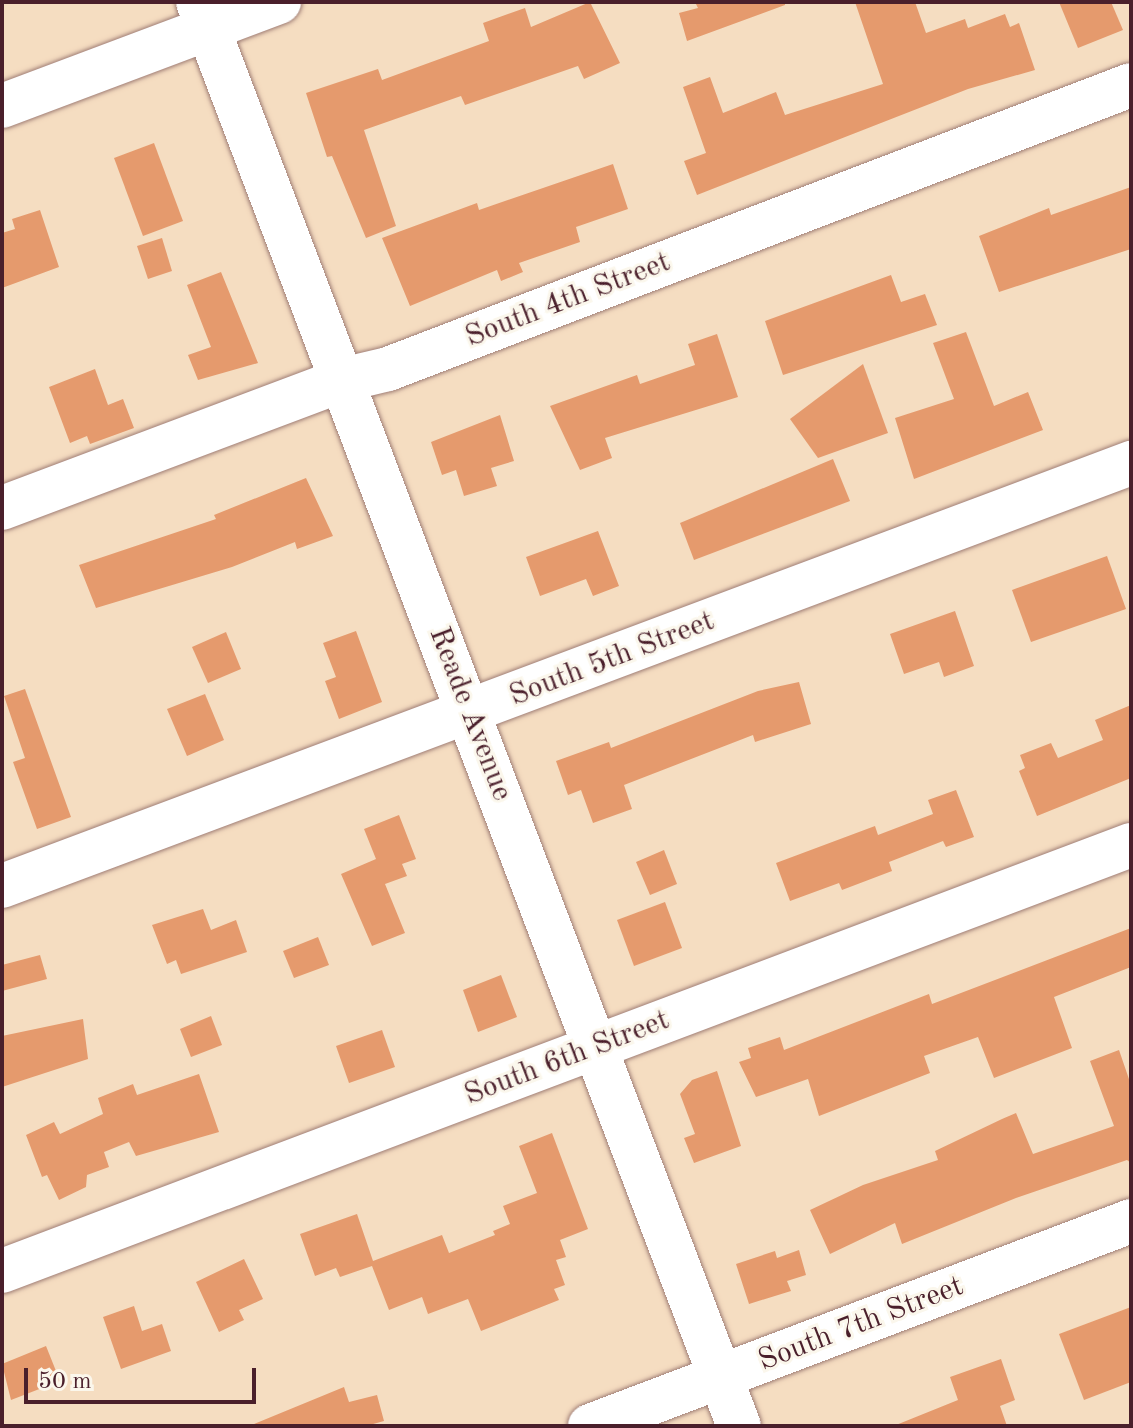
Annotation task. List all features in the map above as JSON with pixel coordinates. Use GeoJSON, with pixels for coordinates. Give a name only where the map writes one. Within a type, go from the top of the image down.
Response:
{"type":"FeatureCollection","features":[{"type":"Feature","properties":{"kind":"street"},"geometry":{"type":"LineString","coordinates":[[2,106],[204,15],[279,2]]}},
{"type":"Feature","properties":{"kind":"street","name":"Reade Avenue"},"geometry":{"type":"LineString","coordinates":[[204,15],[739,1426]]}},
{"type":"Feature","properties":{"kind":"street","name":"South 4th Street"},"geometry":{"type":"LineString","coordinates":[[2,508],[342,380],[388,369],[1131,85]]}},
{"type":"Feature","properties":{"kind":"street","name":"South 5th Street"},"geometry":{"type":"LineString","coordinates":[[2,886],[1131,463]]}},
{"type":"Feature","properties":{"kind":"street","name":"South 6th Street"},"geometry":{"type":"LineString","coordinates":[[2,1271],[1131,845]]}},
{"type":"Feature","properties":{"kind":"street","name":"South 7th Street"},"geometry":{"type":"LineString","coordinates":[[590,1426],[1131,1221]]}},
{"type":"Feature","properties":{"kind":"building"},"geometry":{"type":"Polygon","coordinates":[[[590,2],[620,63],[584,79],[578,66],[465,105],[461,96],[364,130],[396,226],[366,238],[332,156],[327,157],[306,93],[378,69],[382,80],[489,41],[483,23],[525,8],[531,27],[590,2]]]}},
{"type":"Feature","properties":{"kind":"building"},"geometry":{"type":"Polygon","coordinates":[[[695,2],[785,2],[785,5],[687,41],[679,13],[698,8],[695,2]]]}},
{"type":"Feature","properties":{"kind":"building"},"geometry":{"type":"Polygon","coordinates":[[[855,2],[915,2],[926,33],[965,19],[968,28],[1005,14],[1010,27],[1019,23],[1035,70],[968,89],[697,195],[684,161],[706,153],[683,87],[710,77],[723,113],[776,92],[785,115],[883,84],[855,2]]]}},
{"type":"Feature","properties":{"kind":"building"},"geometry":{"type":"Polygon","coordinates":[[[1059,2],[1111,2],[1123,30],[1078,48],[1059,2]]]}},
{"type":"Feature","properties":{"kind":"building"},"geometry":{"type":"Polygon","coordinates":[[[154,143],[183,221],[143,236],[114,158],[154,143]]]}},
{"type":"Feature","properties":{"kind":"building"},"geometry":{"type":"Polygon","coordinates":[[[613,164],[628,209],[576,227],[580,242],[519,263],[523,272],[501,281],[497,270],[410,306],[382,238],[477,203],[479,210],[613,164]]]}},
{"type":"Feature","properties":{"kind":"building"},"geometry":{"type":"Polygon","coordinates":[[[1131,187],[1131,249],[999,292],[979,236],[1049,208],[1051,215],[1131,187]]]}},
{"type":"Feature","properties":{"kind":"building"},"geometry":{"type":"Polygon","coordinates":[[[40,210],[59,267],[2,288],[2,233],[15,229],[12,219],[40,210]]]}},
{"type":"Feature","properties":{"kind":"building"},"geometry":{"type":"Polygon","coordinates":[[[162,238],[172,271],[148,279],[137,246],[162,238]]]}},
{"type":"Feature","properties":{"kind":"building"},"geometry":{"type":"Polygon","coordinates":[[[221,272],[258,363],[198,380],[188,355],[211,347],[187,285],[221,272]]]}},
{"type":"Feature","properties":{"kind":"building"},"geometry":{"type":"Polygon","coordinates":[[[891,275],[901,302],[925,294],[937,325],[783,375],[765,321],[891,275]]]}},
{"type":"Feature","properties":{"kind":"building"},"geometry":{"type":"Polygon","coordinates":[[[966,332],[994,406],[1028,392],[1043,430],[914,479],[895,418],[954,399],[933,343],[966,332]]]}},
{"type":"Feature","properties":{"kind":"building"},"geometry":{"type":"Polygon","coordinates":[[[717,334],[738,397],[605,438],[612,458],[580,470],[550,406],[637,375],[640,384],[695,365],[688,344],[717,334]]]}},
{"type":"Feature","properties":{"kind":"building"},"geometry":{"type":"Polygon","coordinates":[[[863,364],[888,433],[818,458],[790,419],[863,364]]]}},
{"type":"Feature","properties":{"kind":"building"},"geometry":{"type":"Polygon","coordinates":[[[95,369],[108,405],[123,399],[134,428],[90,444],[87,436],[70,443],[49,387],[95,369]]]}},
{"type":"Feature","properties":{"kind":"building"},"geometry":{"type":"Polygon","coordinates":[[[500,415],[514,461],[491,468],[497,486],[464,496],[456,470],[442,475],[431,442],[500,415]]]}},
{"type":"Feature","properties":{"kind":"building"},"geometry":{"type":"Polygon","coordinates":[[[833,459],[850,501],[694,560],[680,523],[833,459]]]}},
{"type":"Feature","properties":{"kind":"building"},"geometry":{"type":"Polygon","coordinates":[[[306,478],[333,536],[297,549],[295,542],[232,567],[96,608],[79,565],[216,519],[214,515],[306,478]]]}},
{"type":"Feature","properties":{"kind":"building"},"geometry":{"type":"Polygon","coordinates":[[[598,531],[619,586],[593,596],[586,579],[540,596],[526,557],[598,531]]]}},
{"type":"Feature","properties":{"kind":"building"},"geometry":{"type":"Polygon","coordinates":[[[1107,556],[1126,609],[1031,642],[1012,590],[1107,556]]]}},
{"type":"Feature","properties":{"kind":"building"},"geometry":{"type":"Polygon","coordinates":[[[955,611],[974,666],[944,677],[939,662],[904,674],[890,634],[955,611]]]}},
{"type":"Feature","properties":{"kind":"building"},"geometry":{"type":"Polygon","coordinates":[[[356,631],[382,702],[339,719],[325,681],[336,677],[323,643],[356,631]]]}},
{"type":"Feature","properties":{"kind":"building"},"geometry":{"type":"Polygon","coordinates":[[[226,632],[241,669],[208,683],[192,647],[226,632]]]}},
{"type":"Feature","properties":{"kind":"building"},"geometry":{"type":"Polygon","coordinates":[[[799,682],[811,724],[755,742],[753,735],[624,785],[632,809],[593,823],[581,790],[568,795],[556,761],[609,742],[611,748],[758,691],[799,682]]]}},
{"type":"Feature","properties":{"kind":"building"},"geometry":{"type":"Polygon","coordinates":[[[25,689],[71,817],[37,829],[13,762],[25,758],[4,696],[25,689]]]}},
{"type":"Feature","properties":{"kind":"building"},"geometry":{"type":"Polygon","coordinates":[[[205,694],[224,740],[187,756],[167,709],[205,694]]]}},
{"type":"Feature","properties":{"kind":"building"},"geometry":{"type":"Polygon","coordinates":[[[1131,705],[1131,778],[1037,816],[1019,771],[1025,768],[1020,755],[1051,743],[1058,758],[1103,740],[1095,720],[1131,705]]]}},
{"type":"Feature","properties":{"kind":"building"},"geometry":{"type":"Polygon","coordinates":[[[956,790],[974,837],[946,847],[943,841],[889,862],[892,871],[842,890],[839,883],[790,901],[776,863],[875,826],[878,835],[933,814],[928,800],[956,790]]]}},
{"type":"Feature","properties":{"kind":"building"},"geometry":{"type":"Polygon","coordinates":[[[399,815],[416,859],[402,864],[407,876],[385,884],[405,933],[372,946],[341,874],[376,859],[364,829],[399,815]]]}},
{"type":"Feature","properties":{"kind":"building"},"geometry":{"type":"Polygon","coordinates":[[[664,850],[677,884],[650,895],[636,862],[664,850]]]}},
{"type":"Feature","properties":{"kind":"building"},"geometry":{"type":"Polygon","coordinates":[[[665,902],[682,948],[634,966],[617,920],[665,902]]]}},
{"type":"Feature","properties":{"kind":"building"},"geometry":{"type":"Polygon","coordinates":[[[203,909],[211,930],[236,920],[247,952],[181,974],[176,960],[167,964],[152,925],[203,909]]]}},
{"type":"Feature","properties":{"kind":"building"},"geometry":{"type":"Polygon","coordinates":[[[1131,928],[1131,967],[1054,997],[1072,1048],[994,1078],[978,1037],[924,1056],[930,1073],[819,1116],[808,1079],[756,1097],[739,1062],[751,1058],[748,1048],[780,1037],[784,1050],[929,994],[932,1004],[1131,928]]]}},
{"type":"Feature","properties":{"kind":"building"},"geometry":{"type":"Polygon","coordinates":[[[318,937],[329,965],[294,978],[283,951],[318,937]]]}},
{"type":"Feature","properties":{"kind":"building"},"geometry":{"type":"Polygon","coordinates":[[[40,955],[47,979],[2,991],[2,965],[40,955]]]}},
{"type":"Feature","properties":{"kind":"building"},"geometry":{"type":"Polygon","coordinates":[[[501,975],[517,1017],[478,1032],[463,990],[501,975]]]}},
{"type":"Feature","properties":{"kind":"building"},"geometry":{"type":"Polygon","coordinates":[[[211,1016],[222,1045],[191,1057],[180,1029],[211,1016]]]}},
{"type":"Feature","properties":{"kind":"building"},"geometry":{"type":"Polygon","coordinates":[[[83,1019],[88,1059],[2,1087],[2,1036],[83,1019]]]}},
{"type":"Feature","properties":{"kind":"building"},"geometry":{"type":"Polygon","coordinates":[[[382,1030],[395,1067],[349,1083],[336,1046],[382,1030]]]}},
{"type":"Feature","properties":{"kind":"building"},"geometry":{"type":"Polygon","coordinates":[[[1119,1050],[1131,1085],[1131,1163],[1127,1160],[1016,1198],[902,1244],[895,1223],[830,1254],[810,1210],[863,1185],[938,1160],[935,1151],[1002,1119],[1016,1113],[1033,1154],[1114,1126],[1090,1061],[1119,1050]]]}},
{"type":"Feature","properties":{"kind":"building"},"geometry":{"type":"Polygon","coordinates":[[[717,1071],[741,1146],[694,1163],[684,1138],[695,1134],[680,1094],[692,1080],[717,1071]]]}},
{"type":"Feature","properties":{"kind":"building"},"geometry":{"type":"Polygon","coordinates":[[[199,1074],[219,1132],[136,1156],[129,1142],[104,1152],[109,1167],[87,1175],[86,1187],[59,1200],[47,1175],[42,1177],[26,1135],[54,1122],[60,1134],[103,1114],[98,1098],[133,1084],[137,1095],[199,1074]]]}},
{"type":"Feature","properties":{"kind":"building"},"geometry":{"type":"Polygon","coordinates":[[[552,1133],[588,1229],[560,1240],[566,1257],[556,1260],[565,1285],[554,1289],[559,1300],[481,1331],[468,1299],[428,1314],[422,1297],[389,1310],[372,1266],[340,1277],[336,1268],[315,1276],[300,1234],[357,1214],[373,1261],[442,1235],[449,1253],[495,1235],[493,1231],[510,1224],[503,1206],[537,1193],[519,1146],[552,1133]]]}},
{"type":"Feature","properties":{"kind":"building"},"geometry":{"type":"Polygon","coordinates":[[[799,1250],[806,1275],[787,1281],[791,1291],[749,1304],[736,1264],[775,1251],[777,1258],[799,1250]]]}},
{"type":"Feature","properties":{"kind":"building"},"geometry":{"type":"Polygon","coordinates":[[[244,1259],[263,1299],[239,1310],[244,1320],[219,1332],[196,1282],[244,1259]]]}},
{"type":"Feature","properties":{"kind":"building"},"geometry":{"type":"Polygon","coordinates":[[[134,1306],[142,1331],[162,1324],[171,1351],[121,1369],[103,1317],[134,1306]]]}},
{"type":"Feature","properties":{"kind":"building"},"geometry":{"type":"Polygon","coordinates":[[[1131,1307],[1131,1382],[1084,1400],[1059,1334],[1131,1307]]]}},
{"type":"Feature","properties":{"kind":"building"},"geometry":{"type":"Polygon","coordinates":[[[46,1346],[60,1381],[11,1400],[2,1364],[46,1346]]]}},
{"type":"Feature","properties":{"kind":"building"},"geometry":{"type":"Polygon","coordinates":[[[1001,1359],[1015,1400],[1000,1406],[1007,1426],[896,1425],[958,1400],[950,1377],[1001,1359]]]}},
{"type":"Feature","properties":{"kind":"building"},"geometry":{"type":"Polygon","coordinates":[[[344,1387],[349,1402],[377,1395],[384,1421],[366,1426],[249,1426],[344,1387]]]}}]}
